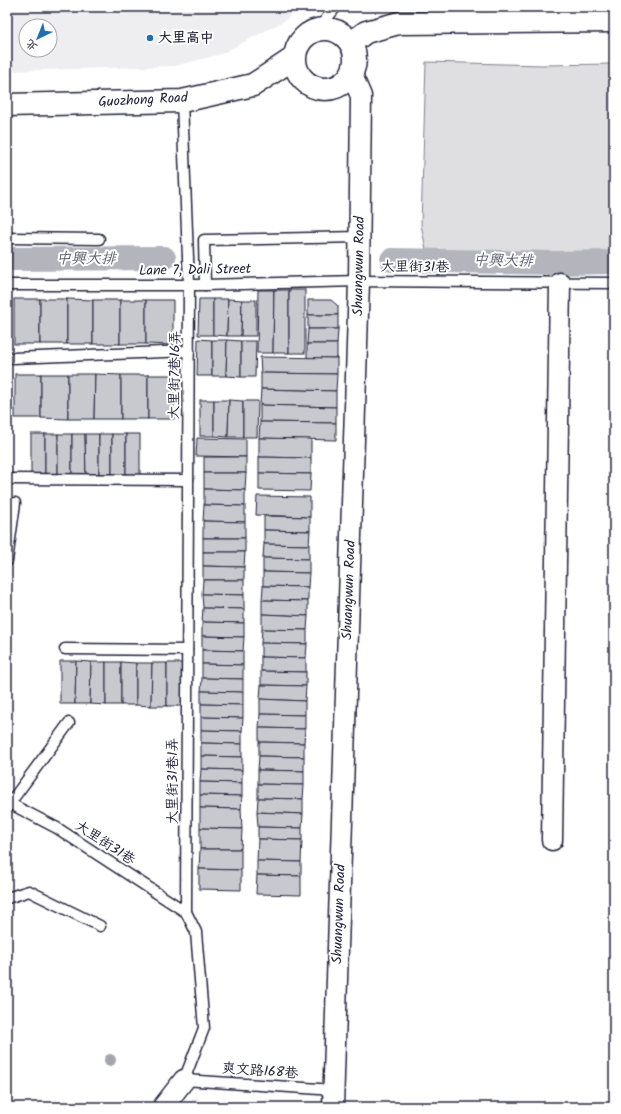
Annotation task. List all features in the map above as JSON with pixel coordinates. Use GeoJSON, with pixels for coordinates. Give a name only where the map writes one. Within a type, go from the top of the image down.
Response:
{"type":"FeatureCollection","features":[{"type":"Feature","properties":{"kind":"street"},"geometry":{"type":"LineString","coordinates":[[351,43],[366,32],[399,23],[614,21]]}},
{"type":"Feature","properties":{"kind":"street"},"geometry":{"type":"LineString","coordinates":[[318,29],[338,31],[351,43],[356,59],[355,67],[352,75],[340,87],[329,90],[319,90],[309,86],[301,78],[296,69],[294,58],[301,40],[309,33],[318,29]]}},
{"type":"Feature","properties":{"kind":"street","name":"Guozhong Road"},"geometry":{"type":"LineString","coordinates":[[7,105],[182,101],[253,85],[294,58]]}},
{"type":"Feature","properties":{"kind":"street","name":"Shuangwun Road"},"geometry":{"type":"LineString","coordinates":[[333,1098],[360,237],[361,96],[352,75]]}},
{"type":"Feature","properties":{"kind":"street"},"geometry":{"type":"LineString","coordinates":[[552,840],[560,283]]}},
{"type":"Feature","properties":{"kind":"street"},"geometry":{"type":"LineString","coordinates":[[163,1107],[184,1080]]}},
{"type":"Feature","properties":{"kind":"lane"},"geometry":{"type":"LineString","coordinates":[[318,29],[336,7]]}},
{"type":"Feature","properties":{"kind":"lane","name":"大里街7巷16弄"},"geometry":{"type":"LineString","coordinates":[[182,101],[189,284],[188,650]]}},
{"type":"Feature","properties":{"kind":"lane"},"geometry":{"type":"LineString","coordinates":[[205,285],[204,240],[360,237]]}},
{"type":"Feature","properties":{"kind":"lane"},"geometry":{"type":"LineString","coordinates":[[7,238],[99,239]]}},
{"type":"Feature","properties":{"kind":"lane","name":"Lane 7, Dali Street"},"geometry":{"type":"LineString","coordinates":[[7,285],[205,285],[359,281]]}},
{"type":"Feature","properties":{"kind":"lane","name":"大里街31巷"},"geometry":{"type":"LineString","coordinates":[[359,281],[614,283]]}},
{"type":"Feature","properties":{"kind":"lane"},"geometry":{"type":"LineString","coordinates":[[13,358],[189,352]]}},
{"type":"Feature","properties":{"kind":"lane"},"geometry":{"type":"LineString","coordinates":[[7,480],[188,480]]}},
{"type":"Feature","properties":{"kind":"lane"},"geometry":{"type":"LineString","coordinates":[[7,561],[15,503]]}},
{"type":"Feature","properties":{"kind":"lane"},"geometry":{"type":"LineString","coordinates":[[65,649],[188,650]]}},
{"type":"Feature","properties":{"kind":"lane","name":"大里街31巷1弄"},"geometry":{"type":"LineString","coordinates":[[186,912],[188,650]]}},
{"type":"Feature","properties":{"kind":"lane"},"geometry":{"type":"LineString","coordinates":[[9,802],[69,724]]}},
{"type":"Feature","properties":{"kind":"lane","name":"大里街31巷"},"geometry":{"type":"LineString","coordinates":[[9,802],[57,828],[186,912]]}},
{"type":"Feature","properties":{"kind":"lane"},"geometry":{"type":"LineString","coordinates":[[7,898],[30,891],[100,926]]}},
{"type":"Feature","properties":{"kind":"lane"},"geometry":{"type":"LineString","coordinates":[[184,1080],[204,1028],[196,932],[186,912]]}},
{"type":"Feature","properties":{"kind":"lane","name":"爽文路168巷"},"geometry":{"type":"LineString","coordinates":[[184,1080],[333,1098]]}},
{"type":"Feature","properties":{"kind":"shaded area","name":"大里高中"},"geometry":{"type":"Polygon","coordinates":[[[7,7],[298,7],[286,20],[221,54],[175,66],[7,71],[7,7]]]}},
{"type":"Feature","properties":{"kind":"shaded area"},"geometry":{"type":"Polygon","coordinates":[[[426,62],[542,65],[614,64],[614,256],[428,259],[421,225],[426,62]]]}},
{"type":"Feature","properties":{"kind":"shaded area"},"geometry":{"type":"Polygon","coordinates":[[[198,1096],[198,1107],[184,1107],[187,1104],[198,1096]]]}},
{"type":"Feature","properties":{"kind":"building"},"geometry":{"type":"Polygon","coordinates":[[[258,290],[274,290],[273,353],[257,353],[258,290]]]}},
{"type":"Feature","properties":{"kind":"building"},"geometry":{"type":"Polygon","coordinates":[[[274,290],[289,290],[289,353],[273,353],[274,290]]]}},
{"type":"Feature","properties":{"kind":"building"},"geometry":{"type":"Polygon","coordinates":[[[289,290],[305,290],[305,353],[289,353],[289,290]]]}},
{"type":"Feature","properties":{"kind":"building"},"geometry":{"type":"Polygon","coordinates":[[[14,299],[40,299],[40,344],[14,344],[14,299]]]}},
{"type":"Feature","properties":{"kind":"building"},"geometry":{"type":"Polygon","coordinates":[[[40,299],[67,299],[67,344],[40,344],[40,299]]]}},
{"type":"Feature","properties":{"kind":"building"},"geometry":{"type":"Polygon","coordinates":[[[67,299],[93,300],[93,344],[67,344],[67,299]]]}},
{"type":"Feature","properties":{"kind":"building"},"geometry":{"type":"Polygon","coordinates":[[[199,299],[213,299],[213,335],[198,335],[199,299]]]}},
{"type":"Feature","properties":{"kind":"building"},"geometry":{"type":"Polygon","coordinates":[[[213,299],[228,299],[227,336],[213,335],[213,299]]]}},
{"type":"Feature","properties":{"kind":"building"},"geometry":{"type":"Polygon","coordinates":[[[228,299],[242,300],[241,336],[227,336],[228,299]]]}},
{"type":"Feature","properties":{"kind":"building"},"geometry":{"type":"Polygon","coordinates":[[[93,300],[120,300],[120,344],[93,344],[93,300]]]}},
{"type":"Feature","properties":{"kind":"building"},"geometry":{"type":"Polygon","coordinates":[[[120,300],[146,300],[146,344],[120,344],[120,300]]]}},
{"type":"Feature","properties":{"kind":"building"},"geometry":{"type":"Polygon","coordinates":[[[146,300],[173,300],[173,345],[146,344],[146,300]]]}},
{"type":"Feature","properties":{"kind":"building"},"geometry":{"type":"Polygon","coordinates":[[[242,300],[256,300],[256,336],[241,336],[242,300]]]}},
{"type":"Feature","properties":{"kind":"building"},"geometry":{"type":"Polygon","coordinates":[[[308,300],[331,300],[338,306],[338,315],[308,315],[308,300]]]}},
{"type":"Feature","properties":{"kind":"building"},"geometry":{"type":"Polygon","coordinates":[[[308,315],[338,315],[338,329],[308,329],[308,315]]]}},
{"type":"Feature","properties":{"kind":"building"},"geometry":{"type":"Polygon","coordinates":[[[308,329],[338,329],[337,344],[307,344],[308,329]]]}},
{"type":"Feature","properties":{"kind":"building"},"geometry":{"type":"Polygon","coordinates":[[[198,339],[212,340],[212,376],[197,376],[198,339]]]}},
{"type":"Feature","properties":{"kind":"building"},"geometry":{"type":"Polygon","coordinates":[[[212,340],[227,340],[226,376],[212,376],[212,340]]]}},
{"type":"Feature","properties":{"kind":"building"},"geometry":{"type":"Polygon","coordinates":[[[227,340],[241,341],[241,377],[226,376],[227,340]]]}},
{"type":"Feature","properties":{"kind":"building"},"geometry":{"type":"Polygon","coordinates":[[[241,341],[256,341],[255,377],[241,377],[241,341]]]}},
{"type":"Feature","properties":{"kind":"building"},"geometry":{"type":"Polygon","coordinates":[[[307,344],[337,344],[337,358],[307,358],[307,344]]]}},
{"type":"Feature","properties":{"kind":"building"},"geometry":{"type":"Polygon","coordinates":[[[260,357],[337,358],[337,374],[261,373],[260,357]]]}},
{"type":"Feature","properties":{"kind":"building"},"geometry":{"type":"Polygon","coordinates":[[[261,373],[337,374],[336,391],[261,389],[261,373]]]}},
{"type":"Feature","properties":{"kind":"building"},"geometry":{"type":"Polygon","coordinates":[[[15,374],[41,374],[41,418],[15,418],[15,374]]]}},
{"type":"Feature","properties":{"kind":"building"},"geometry":{"type":"Polygon","coordinates":[[[41,374],[68,374],[68,419],[41,418],[41,374]]]}},
{"type":"Feature","properties":{"kind":"building"},"geometry":{"type":"Polygon","coordinates":[[[68,374],[95,374],[94,419],[68,419],[68,374]]]}},
{"type":"Feature","properties":{"kind":"building"},"geometry":{"type":"Polygon","coordinates":[[[95,374],[121,375],[121,419],[94,419],[95,374]]]}},
{"type":"Feature","properties":{"kind":"building"},"geometry":{"type":"Polygon","coordinates":[[[121,375],[148,375],[148,419],[121,419],[121,375]]]}},
{"type":"Feature","properties":{"kind":"building"},"geometry":{"type":"Polygon","coordinates":[[[148,375],[174,375],[174,419],[148,419],[148,375]]]}},
{"type":"Feature","properties":{"kind":"building"},"geometry":{"type":"Polygon","coordinates":[[[261,389],[336,391],[336,407],[260,405],[261,389]]]}},
{"type":"Feature","properties":{"kind":"building"},"geometry":{"type":"Polygon","coordinates":[[[200,400],[214,400],[214,436],[200,436],[200,400]]]}},
{"type":"Feature","properties":{"kind":"building"},"geometry":{"type":"Polygon","coordinates":[[[214,400],[229,400],[228,437],[214,436],[214,400]]]}},
{"type":"Feature","properties":{"kind":"building"},"geometry":{"type":"Polygon","coordinates":[[[229,400],[243,401],[243,437],[228,437],[229,400]]]}},
{"type":"Feature","properties":{"kind":"building"},"geometry":{"type":"Polygon","coordinates":[[[243,401],[258,401],[257,437],[243,437],[243,401]]]}},
{"type":"Feature","properties":{"kind":"building"},"geometry":{"type":"Polygon","coordinates":[[[260,405],[336,407],[336,423],[260,422],[260,405]]]}},
{"type":"Feature","properties":{"kind":"building"},"geometry":{"type":"Polygon","coordinates":[[[260,422],[336,423],[336,440],[259,438],[260,422]]]}},
{"type":"Feature","properties":{"kind":"building"},"geometry":{"type":"Polygon","coordinates":[[[31,434],[45,434],[45,476],[31,476],[31,434]]]}},
{"type":"Feature","properties":{"kind":"building"},"geometry":{"type":"Polygon","coordinates":[[[45,434],[58,434],[58,476],[45,476],[45,434]]]}},
{"type":"Feature","properties":{"kind":"building"},"geometry":{"type":"Polygon","coordinates":[[[58,434],[72,434],[72,476],[58,476],[58,434]]]}},
{"type":"Feature","properties":{"kind":"building"},"geometry":{"type":"Polygon","coordinates":[[[72,434],[85,434],[86,476],[72,476],[72,434]]]}},
{"type":"Feature","properties":{"kind":"building"},"geometry":{"type":"Polygon","coordinates":[[[85,434],[99,434],[99,476],[86,476],[85,434]]]}},
{"type":"Feature","properties":{"kind":"building"},"geometry":{"type":"Polygon","coordinates":[[[99,434],[112,434],[112,476],[99,476],[99,434]]]}},
{"type":"Feature","properties":{"kind":"building"},"geometry":{"type":"Polygon","coordinates":[[[112,434],[126,434],[126,476],[112,476],[112,434]]]}},
{"type":"Feature","properties":{"kind":"building"},"geometry":{"type":"Polygon","coordinates":[[[126,434],[140,434],[140,476],[126,476],[126,434]]]}},
{"type":"Feature","properties":{"kind":"building"},"geometry":{"type":"Polygon","coordinates":[[[197,438],[246,439],[246,457],[196,456],[197,438]]]}},
{"type":"Feature","properties":{"kind":"building"},"geometry":{"type":"Polygon","coordinates":[[[259,438],[311,439],[311,458],[259,457],[259,438]]]}},
{"type":"Feature","properties":{"kind":"building"},"geometry":{"type":"Polygon","coordinates":[[[204,457],[246,457],[246,473],[204,473],[204,457]]]}},
{"type":"Feature","properties":{"kind":"building"},"geometry":{"type":"Polygon","coordinates":[[[259,457],[311,458],[311,474],[259,473],[259,457]]]}},
{"type":"Feature","properties":{"kind":"building"},"geometry":{"type":"Polygon","coordinates":[[[204,473],[246,473],[245,490],[204,489],[204,473]]]}},
{"type":"Feature","properties":{"kind":"building"},"geometry":{"type":"Polygon","coordinates":[[[259,473],[311,474],[310,491],[259,490],[259,473]]]}},
{"type":"Feature","properties":{"kind":"building"},"geometry":{"type":"Polygon","coordinates":[[[204,489],[245,490],[245,506],[204,505],[204,489]]]}},
{"type":"Feature","properties":{"kind":"building"},"geometry":{"type":"Polygon","coordinates":[[[257,496],[310,497],[310,517],[256,515],[257,496]]]}},
{"type":"Feature","properties":{"kind":"building"},"geometry":{"type":"Polygon","coordinates":[[[204,505],[245,506],[245,522],[203,521],[204,505]]]}},
{"type":"Feature","properties":{"kind":"building"},"geometry":{"type":"Polygon","coordinates":[[[264,516],[310,517],[310,531],[264,530],[264,516]]]}},
{"type":"Feature","properties":{"kind":"building"},"geometry":{"type":"Polygon","coordinates":[[[203,521],[245,522],[245,538],[203,538],[203,521]]]}},
{"type":"Feature","properties":{"kind":"building"},"geometry":{"type":"Polygon","coordinates":[[[264,530],[310,531],[309,545],[264,544],[264,530]]]}},
{"type":"Feature","properties":{"kind":"building"},"geometry":{"type":"Polygon","coordinates":[[[203,538],[245,538],[245,552],[203,552],[203,538]]]}},
{"type":"Feature","properties":{"kind":"building"},"geometry":{"type":"Polygon","coordinates":[[[264,544],[309,545],[309,559],[263,558],[264,544]]]}},
{"type":"Feature","properties":{"kind":"building"},"geometry":{"type":"Polygon","coordinates":[[[203,552],[245,552],[244,567],[203,566],[203,552]]]}},
{"type":"Feature","properties":{"kind":"building"},"geometry":{"type":"Polygon","coordinates":[[[263,558],[309,559],[309,573],[263,572],[263,558]]]}},
{"type":"Feature","properties":{"kind":"building"},"geometry":{"type":"Polygon","coordinates":[[[203,566],[244,567],[244,580],[203,580],[203,566]]]}},
{"type":"Feature","properties":{"kind":"building"},"geometry":{"type":"Polygon","coordinates":[[[263,572],[309,573],[308,587],[263,586],[263,572]]]}},
{"type":"Feature","properties":{"kind":"building"},"geometry":{"type":"Polygon","coordinates":[[[203,580],[244,580],[244,595],[202,594],[203,580]]]}},
{"type":"Feature","properties":{"kind":"building"},"geometry":{"type":"Polygon","coordinates":[[[263,586],[308,587],[308,601],[262,600],[263,586]]]}},
{"type":"Feature","properties":{"kind":"building"},"geometry":{"type":"Polygon","coordinates":[[[202,594],[244,595],[244,609],[203,608],[202,594]]]}},
{"type":"Feature","properties":{"kind":"building"},"geometry":{"type":"Polygon","coordinates":[[[262,600],[308,601],[308,616],[262,614],[262,600]]]}},
{"type":"Feature","properties":{"kind":"building"},"geometry":{"type":"Polygon","coordinates":[[[203,608],[244,609],[244,623],[202,622],[203,608]]]}},
{"type":"Feature","properties":{"kind":"building"},"geometry":{"type":"Polygon","coordinates":[[[262,614],[308,616],[307,630],[262,629],[262,614]]]}},
{"type":"Feature","properties":{"kind":"building"},"geometry":{"type":"Polygon","coordinates":[[[202,622],[244,623],[244,637],[202,636],[202,622]]]}},
{"type":"Feature","properties":{"kind":"building"},"geometry":{"type":"Polygon","coordinates":[[[262,629],[307,630],[307,644],[261,643],[262,629]]]}},
{"type":"Feature","properties":{"kind":"building"},"geometry":{"type":"Polygon","coordinates":[[[202,636],[244,637],[243,651],[202,650],[202,636]]]}},
{"type":"Feature","properties":{"kind":"building"},"geometry":{"type":"Polygon","coordinates":[[[261,643],[307,644],[306,658],[261,657],[261,643]]]}},
{"type":"Feature","properties":{"kind":"building"},"geometry":{"type":"Polygon","coordinates":[[[202,650],[243,651],[243,665],[202,664],[202,650]]]}},
{"type":"Feature","properties":{"kind":"building"},"geometry":{"type":"Polygon","coordinates":[[[261,657],[306,658],[306,672],[261,671],[261,657]]]}},
{"type":"Feature","properties":{"kind":"building"},"geometry":{"type":"Polygon","coordinates":[[[60,661],[76,661],[75,704],[60,704],[60,661]]]}},
{"type":"Feature","properties":{"kind":"building"},"geometry":{"type":"Polygon","coordinates":[[[76,661],[91,662],[90,704],[75,704],[76,661]]]}},
{"type":"Feature","properties":{"kind":"building"},"geometry":{"type":"Polygon","coordinates":[[[91,662],[106,662],[106,705],[90,704],[91,662]]]}},
{"type":"Feature","properties":{"kind":"building"},"geometry":{"type":"Polygon","coordinates":[[[106,662],[121,662],[121,705],[106,705],[106,662]]]}},
{"type":"Feature","properties":{"kind":"building"},"geometry":{"type":"Polygon","coordinates":[[[121,662],[136,663],[136,705],[121,705],[121,662]]]}},
{"type":"Feature","properties":{"kind":"building"},"geometry":{"type":"Polygon","coordinates":[[[136,663],[152,663],[151,706],[136,705],[136,663]]]}},
{"type":"Feature","properties":{"kind":"building"},"geometry":{"type":"Polygon","coordinates":[[[152,663],[167,663],[167,706],[151,706],[152,663]]]}},
{"type":"Feature","properties":{"kind":"building"},"geometry":{"type":"Polygon","coordinates":[[[167,663],[182,663],[182,706],[167,706],[167,663]]]}},
{"type":"Feature","properties":{"kind":"building"},"geometry":{"type":"Polygon","coordinates":[[[202,664],[243,665],[243,679],[202,678],[202,664]]]}},
{"type":"Feature","properties":{"kind":"building"},"geometry":{"type":"Polygon","coordinates":[[[261,671],[306,672],[306,686],[261,685],[261,671]]]}},
{"type":"Feature","properties":{"kind":"building"},"geometry":{"type":"Polygon","coordinates":[[[202,678],[243,679],[243,692],[201,691],[202,678]]]}},
{"type":"Feature","properties":{"kind":"building"},"geometry":{"type":"Polygon","coordinates":[[[261,685],[306,686],[305,701],[260,699],[261,685]]]}},
{"type":"Feature","properties":{"kind":"building"},"geometry":{"type":"Polygon","coordinates":[[[201,691],[243,692],[243,705],[201,704],[201,691]]]}},
{"type":"Feature","properties":{"kind":"building"},"geometry":{"type":"Polygon","coordinates":[[[260,699],[305,701],[305,715],[260,714],[260,699]]]}},
{"type":"Feature","properties":{"kind":"building"},"geometry":{"type":"Polygon","coordinates":[[[201,704],[243,705],[243,718],[201,717],[201,704]]]}},
{"type":"Feature","properties":{"kind":"building"},"geometry":{"type":"Polygon","coordinates":[[[260,714],[305,715],[305,729],[259,728],[260,714]]]}},
{"type":"Feature","properties":{"kind":"building"},"geometry":{"type":"Polygon","coordinates":[[[201,717],[243,718],[242,731],[201,730],[201,717]]]}},
{"type":"Feature","properties":{"kind":"building"},"geometry":{"type":"Polygon","coordinates":[[[259,728],[305,729],[304,743],[259,742],[259,728]]]}},
{"type":"Feature","properties":{"kind":"building"},"geometry":{"type":"Polygon","coordinates":[[[201,730],[242,731],[242,744],[201,743],[201,730]]]}},
{"type":"Feature","properties":{"kind":"building"},"geometry":{"type":"Polygon","coordinates":[[[259,742],[304,743],[304,757],[259,756],[259,742]]]}},
{"type":"Feature","properties":{"kind":"building"},"geometry":{"type":"Polygon","coordinates":[[[201,743],[242,744],[242,757],[201,756],[201,743]]]}},
{"type":"Feature","properties":{"kind":"building"},"geometry":{"type":"Polygon","coordinates":[[[201,756],[242,757],[242,770],[201,769],[201,756]]]}},
{"type":"Feature","properties":{"kind":"building"},"geometry":{"type":"Polygon","coordinates":[[[259,756],[304,757],[304,771],[258,770],[259,756]]]}},
{"type":"Feature","properties":{"kind":"building"},"geometry":{"type":"Polygon","coordinates":[[[201,769],[242,770],[242,783],[200,782],[201,769]]]}},
{"type":"Feature","properties":{"kind":"building"},"geometry":{"type":"Polygon","coordinates":[[[258,770],[304,771],[304,785],[258,784],[258,770]]]}},
{"type":"Feature","properties":{"kind":"building"},"geometry":{"type":"Polygon","coordinates":[[[200,782],[242,783],[242,796],[200,795],[200,782]]]}},
{"type":"Feature","properties":{"kind":"building"},"geometry":{"type":"Polygon","coordinates":[[[258,784],[304,785],[303,799],[258,798],[258,784]]]}},
{"type":"Feature","properties":{"kind":"building"},"geometry":{"type":"Polygon","coordinates":[[[200,795],[242,796],[241,809],[200,808],[200,795]]]}},
{"type":"Feature","properties":{"kind":"building"},"geometry":{"type":"Polygon","coordinates":[[[258,798],[303,799],[303,814],[257,812],[258,798]]]}},
{"type":"Feature","properties":{"kind":"building"},"geometry":{"type":"Polygon","coordinates":[[[200,808],[241,809],[242,829],[200,828],[200,808]]]}},
{"type":"Feature","properties":{"kind":"building"},"geometry":{"type":"Polygon","coordinates":[[[257,812],[303,814],[302,828],[258,827],[257,812]]]}},
{"type":"Feature","properties":{"kind":"building"},"geometry":{"type":"Polygon","coordinates":[[[258,827],[302,828],[302,840],[258,839],[258,827]]]}},
{"type":"Feature","properties":{"kind":"building"},"geometry":{"type":"Polygon","coordinates":[[[200,828],[242,829],[241,849],[200,849],[200,828]]]}},
{"type":"Feature","properties":{"kind":"building"},"geometry":{"type":"Polygon","coordinates":[[[258,839],[302,840],[301,862],[257,861],[258,839]]]}},
{"type":"Feature","properties":{"kind":"building"},"geometry":{"type":"Polygon","coordinates":[[[200,849],[241,849],[241,870],[199,869],[200,849]]]}},
{"type":"Feature","properties":{"kind":"building"},"geometry":{"type":"Polygon","coordinates":[[[257,861],[301,862],[301,876],[257,875],[257,861]]]}},
{"type":"Feature","properties":{"kind":"building"},"geometry":{"type":"Polygon","coordinates":[[[199,869],[241,870],[241,890],[199,889],[199,869]]]}},
{"type":"Feature","properties":{"kind":"building"},"geometry":{"type":"Polygon","coordinates":[[[257,875],[301,876],[301,895],[256,894],[257,875]]]}},
{"type":"Feature","properties":{"kind":"waterway","name":"中興大排"},"geometry":{"type":"LineString","coordinates":[[7,259],[164,258]]}},
{"type":"Feature","properties":{"kind":"waterway","name":"中興大排"},"geometry":{"type":"LineString","coordinates":[[392,260],[555,263],[614,262]]}},
{"type":"Feature","properties":{"kind":"place","name":"大里高中"},"geometry":{"type":"Point","coordinates":[150,38]}}]}
